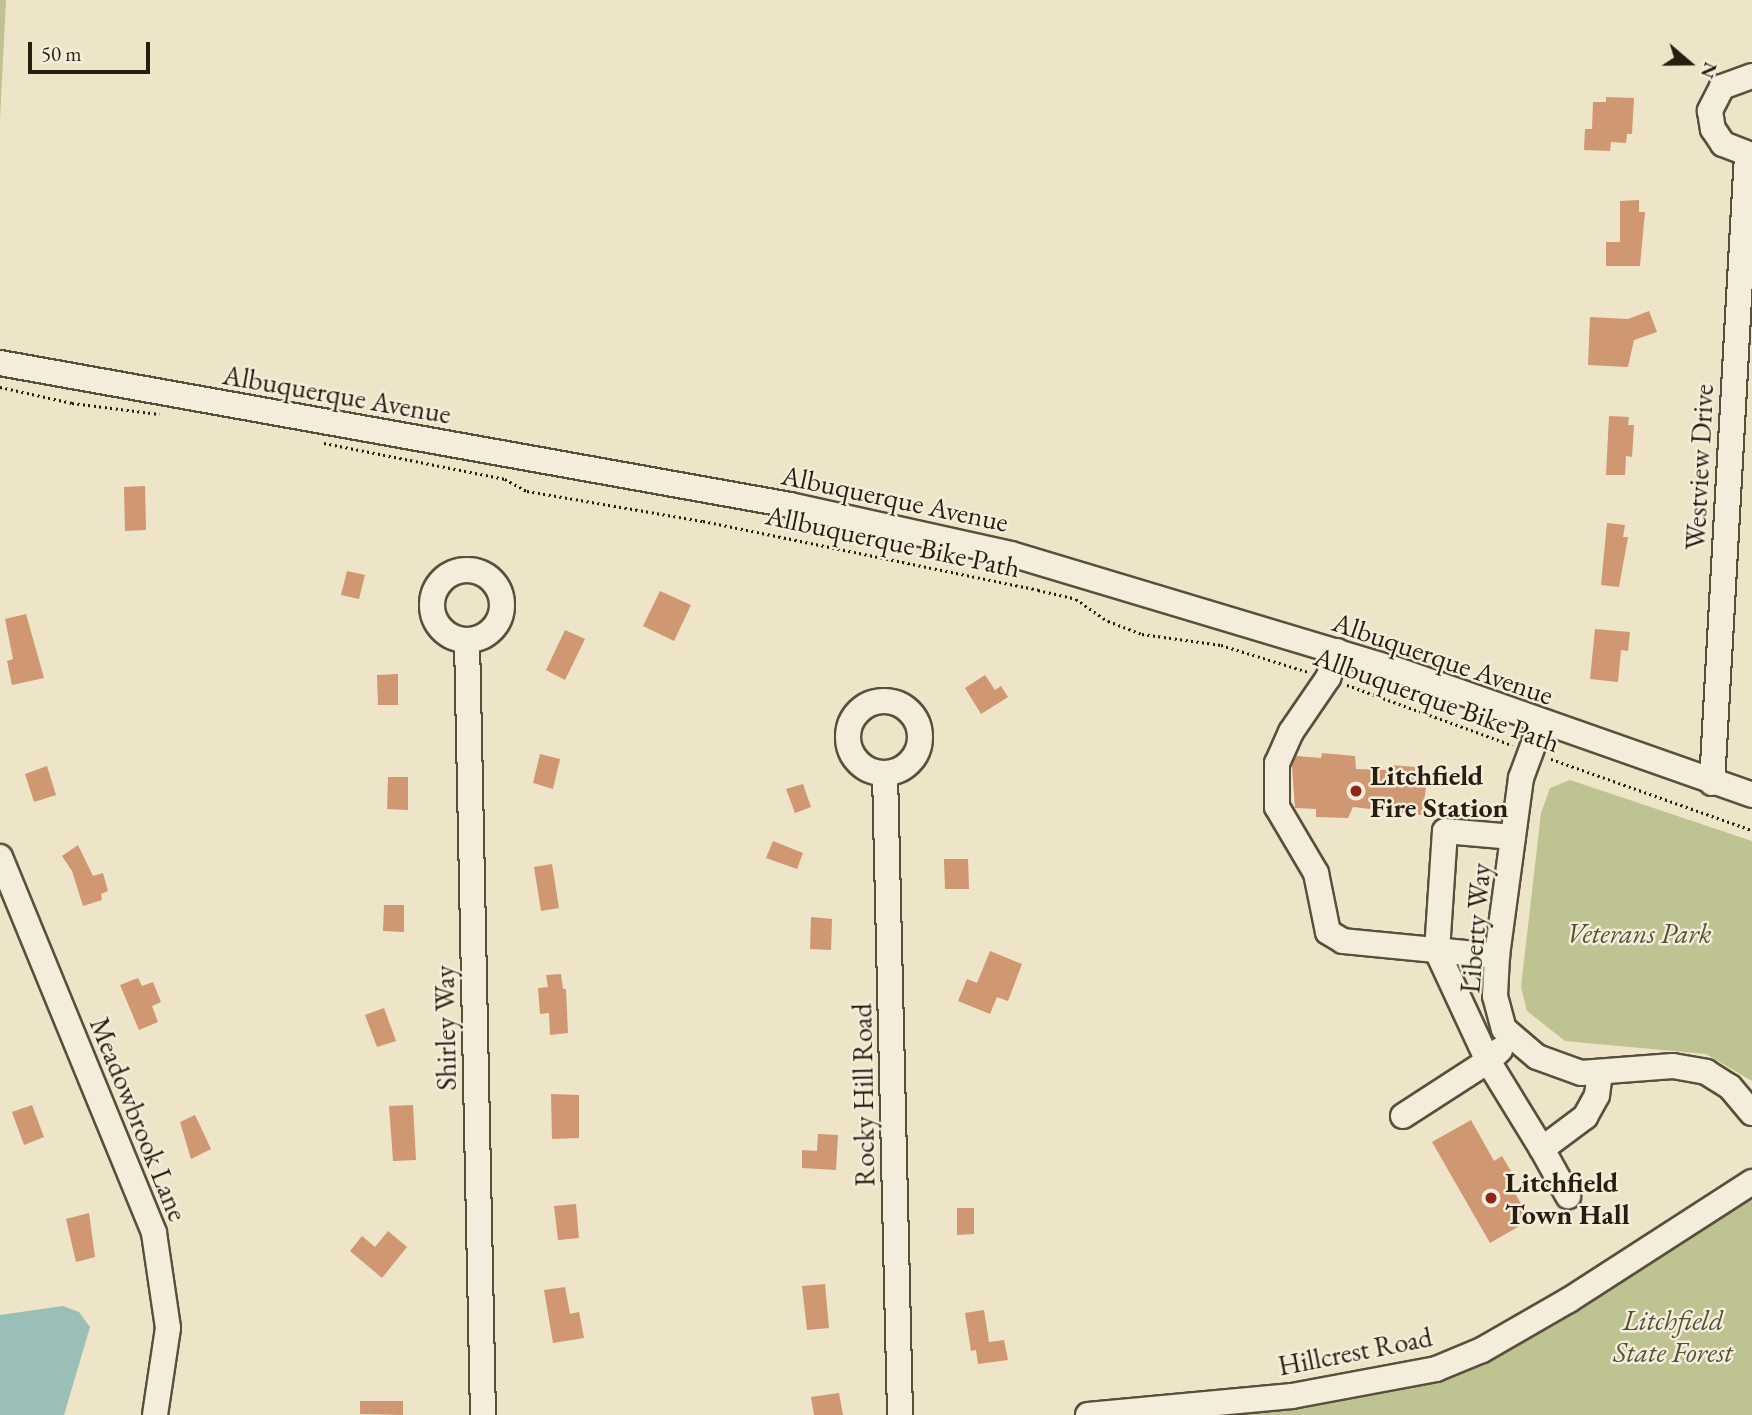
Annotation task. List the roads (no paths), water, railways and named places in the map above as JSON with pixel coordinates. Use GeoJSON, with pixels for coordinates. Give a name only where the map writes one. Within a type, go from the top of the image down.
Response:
{"type":"FeatureCollection","features":[{"type":"Feature","properties":{"kind":"street","name":"Westview Drive"},"geometry":{"type":"LineString","coordinates":[[1712,783],[1749,155],[1730,150],[1717,137],[1710,111],[1722,87],[1752,76]]}},
{"type":"Feature","properties":{"kind":"street","name":"Albuquerque Avenue"},"geometry":{"type":"LineString","coordinates":[[0,363],[803,508],[1011,554],[1337,651],[1752,795]]}},
{"type":"Feature","properties":{"kind":"street","name":"Shirley Way"},"geometry":{"type":"LineString","coordinates":[[467,640],[483,1415]]}},
{"type":"Feature","properties":{"kind":"street"},"geometry":{"type":"LineString","coordinates":[[1337,651],[1328,678],[1291,732],[1278,763],[1277,807],[1316,873],[1328,932],[1343,941],[1497,956]]}},
{"type":"Feature","properties":{"kind":"street","name":"Liberty Way"},"geometry":{"type":"LineString","coordinates":[[1541,724],[1521,778],[1497,956],[1498,1014],[1514,1039],[1558,1067],[1600,1073],[1672,1066],[1706,1072],[1730,1087],[1752,1113]]}},
{"type":"Feature","properties":{"kind":"street","name":"Rocky Hill Road"},"geometry":{"type":"LineString","coordinates":[[885,773],[900,1415]]}},
{"type":"Feature","properties":{"kind":"street"},"geometry":{"type":"LineString","coordinates":[[1513,837],[1445,831],[1437,951],[1488,1060],[1568,1196]]}},
{"type":"Feature","properties":{"kind":"street","name":"Meadowbrook Lane"},"geometry":{"type":"LineString","coordinates":[[0,857],[9,907],[154,1233],[168,1328],[155,1415]]}},
{"type":"Feature","properties":{"kind":"street"},"geometry":{"type":"LineString","coordinates":[[1403,1116],[1488,1060],[1514,1039]]}},
{"type":"Feature","properties":{"kind":"street"},"geometry":{"type":"LineString","coordinates":[[1542,1149],[1585,1117],[1597,1095],[1600,1073]]}},
{"type":"Feature","properties":{"kind":"street","name":"Hillcrest Road"},"geometry":{"type":"LineString","coordinates":[[1088,1415],[1292,1396],[1436,1369],[1482,1350],[1559,1306],[1752,1182]]}},
{"type":"Feature","properties":{"kind":"water"},"geometry":{"type":"Polygon","coordinates":[[[63,1306],[79,1312],[90,1327],[64,1415],[0,1415],[0,1315],[63,1306]]]}},
{"type":"Feature","properties":{"kind":"place","name":"Litchfield Fire Station"},"geometry":{"type":"Point","coordinates":[1356,791]}},
{"type":"Feature","properties":{"kind":"place","name":"Litchfield Town Hall"},"geometry":{"type":"Point","coordinates":[1491,1198]}},
{"type":"Feature","properties":{"kind":"park label","name":"Veterans Park"},"geometry":{"type":"Point","coordinates":[1639,933]}},
{"type":"Feature","properties":{"kind":"park label","name":"Litchfield State Forest"},"geometry":{"type":"Point","coordinates":[1673,1336]}}]}
